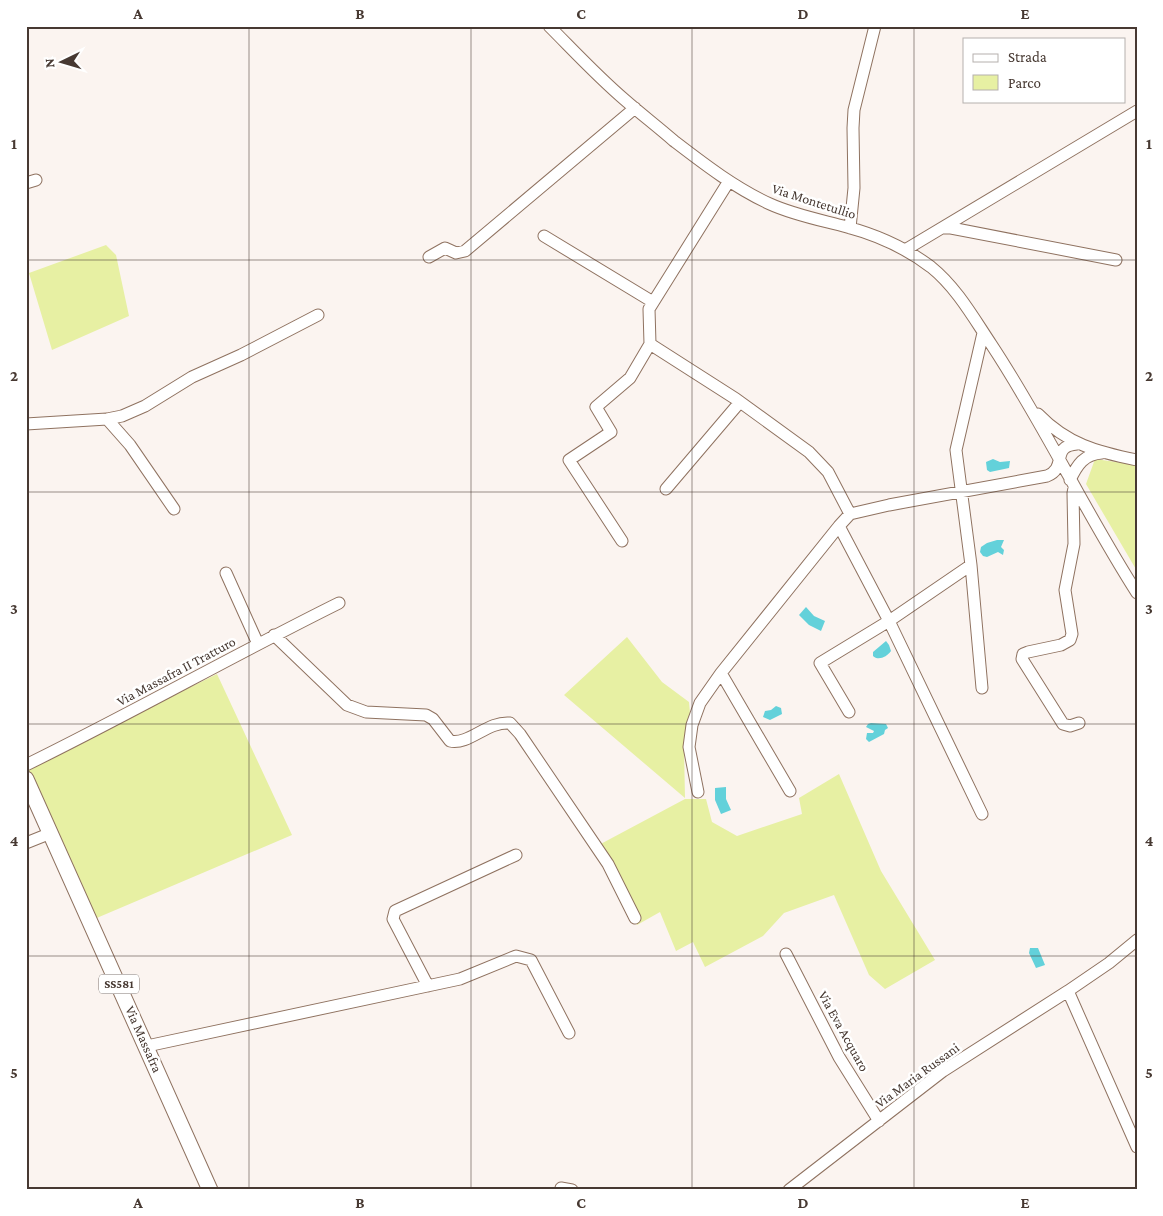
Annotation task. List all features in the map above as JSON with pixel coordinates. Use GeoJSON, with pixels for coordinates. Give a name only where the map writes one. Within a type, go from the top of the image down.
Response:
{"type":"FeatureCollection","features":[{"type":"Feature","properties":{"kind":"main road","name":"Via Massafra"},"geometry":{"type":"LineString","coordinates":[[26,779],[210,1190]]}},
{"type":"Feature","properties":{"kind":"street","name":"Via Montetullio"},"geometry":{"type":"LineString","coordinates":[[549,26],[634,108],[728,181],[771,204],[850,228],[905,250],[932,268],[966,307],[1026,399]]}},
{"type":"Feature","properties":{"kind":"street"},"geometry":{"type":"LineString","coordinates":[[850,228],[854,188],[852,128],[854,110],[875,26]]}},
{"type":"Feature","properties":{"kind":"street"},"geometry":{"type":"LineString","coordinates":[[429,257],[444,248],[456,253],[465,251],[634,108]]}},
{"type":"Feature","properties":{"kind":"street"},"geometry":{"type":"LineString","coordinates":[[905,250],[1137,111]]}},
{"type":"Feature","properties":{"kind":"street"},"geometry":{"type":"LineString","coordinates":[[622,541],[569,460],[611,432],[596,407],[630,378],[650,344],[649,309],[728,181]]}},
{"type":"Feature","properties":{"kind":"street"},"geometry":{"type":"LineString","coordinates":[[942,228],[951,228],[1116,260]]}},
{"type":"Feature","properties":{"kind":"street"},"geometry":{"type":"LineString","coordinates":[[544,236],[653,302]]}},
{"type":"Feature","properties":{"kind":"street"},"geometry":{"type":"LineString","coordinates":[[26,424],[107,419],[122,416],[145,406],[192,377],[241,356],[318,315]]}},
{"type":"Feature","properties":{"kind":"street"},"geometry":{"type":"LineString","coordinates":[[982,688],[971,565],[956,450],[983,332]]}},
{"type":"Feature","properties":{"kind":"street"},"geometry":{"type":"LineString","coordinates":[[650,344],[740,402],[809,452],[828,472],[850,514]]}},
{"type":"Feature","properties":{"kind":"street"},"geometry":{"type":"LineString","coordinates":[[1026,399],[1048,424],[1077,444],[1102,453],[1137,460]]}},
{"type":"Feature","properties":{"kind":"street"},"geometry":{"type":"LineString","coordinates":[[1026,399],[1059,462],[1137,593]]}},
{"type":"Feature","properties":{"kind":"street"},"geometry":{"type":"LineString","coordinates":[[666,490],[740,402]]}},
{"type":"Feature","properties":{"kind":"street"},"geometry":{"type":"LineString","coordinates":[[107,419],[130,445],[174,509]]}},
{"type":"Feature","properties":{"kind":"street"},"geometry":{"type":"LineString","coordinates":[[1047,476],[1058,469],[1060,454],[1064,448],[1077,444]]}},
{"type":"Feature","properties":{"kind":"street"},"geometry":{"type":"LineString","coordinates":[[1077,444],[1079,450],[1071,469],[1074,544],[1065,590],[1072,634],[1070,640],[1060,645],[1028,652],[1023,654],[1022,659],[1063,724],[1070,726],[1080,723]]}},
{"type":"Feature","properties":{"kind":"street"},"geometry":{"type":"LineString","coordinates":[[1072,484],[1077,466],[1081,461],[1093,453],[1102,453]]}},
{"type":"Feature","properties":{"kind":"street"},"geometry":{"type":"LineString","coordinates":[[698,792],[689,747],[692,725],[700,703],[850,514],[961,491],[1047,476],[1056,476],[1072,484]]}},
{"type":"Feature","properties":{"kind":"street"},"geometry":{"type":"LineString","coordinates":[[839,526],[889,620],[982,814]]}},
{"type":"Feature","properties":{"kind":"street"},"geometry":{"type":"LineString","coordinates":[[848,712],[820,663],[971,565]]}},
{"type":"Feature","properties":{"kind":"street"},"geometry":{"type":"LineString","coordinates":[[226,573],[258,644]]}},
{"type":"Feature","properties":{"kind":"street","name":"Via Massafra II Tratturo"},"geometry":{"type":"LineString","coordinates":[[26,764],[106,726],[274,635],[339,603]]}},
{"type":"Feature","properties":{"kind":"street"},"geometry":{"type":"LineString","coordinates":[[274,635],[347,705],[353,708],[366,712],[426,715],[434,719],[450,741],[458,742],[496,724],[510,723],[520,734],[608,864],[635,918]]}},
{"type":"Feature","properties":{"kind":"street"},"geometry":{"type":"LineString","coordinates":[[722,673],[790,791]]}},
{"type":"Feature","properties":{"kind":"street"},"geometry":{"type":"LineString","coordinates":[[26,843],[50,833]]}},
{"type":"Feature","properties":{"kind":"street"},"geometry":{"type":"LineString","coordinates":[[428,986],[393,919],[395,911],[516,855]]}},
{"type":"Feature","properties":{"kind":"street","name":"Via Maria Russani"},"geometry":{"type":"LineString","coordinates":[[789,1190],[943,1071],[1068,992],[1137,940]]}},
{"type":"Feature","properties":{"kind":"street","name":"Via Eva Acquaro"},"geometry":{"type":"LineString","coordinates":[[786,954],[839,1058],[879,1121]]}},
{"type":"Feature","properties":{"kind":"street"},"geometry":{"type":"LineString","coordinates":[[147,1046],[460,979],[516,956],[531,960],[569,1034]]}},
{"type":"Feature","properties":{"kind":"street"},"geometry":{"type":"LineString","coordinates":[[1068,992],[1137,1147]]}},
{"type":"Feature","properties":{"kind":"green space"},"geometry":{"type":"Polygon","coordinates":[[[106,245],[116,255],[129,316],[52,350],[29,273],[106,245]]]}},
{"type":"Feature","properties":{"kind":"green space"},"geometry":{"type":"Polygon","coordinates":[[[1095,459],[1137,465],[1137,571],[1086,484],[1095,459]]]}},
{"type":"Feature","properties":{"kind":"green space"},"geometry":{"type":"Polygon","coordinates":[[[627,637],[662,682],[689,702],[690,713],[684,748],[685,798],[564,695],[627,637]]]}},
{"type":"Feature","properties":{"kind":"green space"},"geometry":{"type":"Polygon","coordinates":[[[217,674],[292,835],[92,920],[27,768],[217,674]]]}},
{"type":"Feature","properties":{"kind":"green space"},"geometry":{"type":"Polygon","coordinates":[[[839,774],[881,871],[935,960],[885,989],[869,975],[834,895],[784,913],[763,936],[705,967],[693,942],[676,951],[660,912],[637,925],[595,847],[685,799],[706,799],[712,822],[737,836],[802,814],[799,798],[839,774]]]}},
{"type":"Feature","properties":{"kind":"water"},"geometry":{"type":"Polygon","coordinates":[[[993,459],[1000,462],[1010,461],[1009,468],[990,472],[987,470],[986,462],[993,459]]]}},
{"type":"Feature","properties":{"kind":"water"},"geometry":{"type":"Polygon","coordinates":[[[997,540],[1004,540],[1001,547],[1004,550],[1003,555],[998,552],[987,557],[983,556],[980,552],[981,547],[997,540]]]}},
{"type":"Feature","properties":{"kind":"water"},"geometry":{"type":"Polygon","coordinates":[[[806,607],[814,616],[825,621],[821,631],[809,625],[799,615],[806,607]]]}},
{"type":"Feature","properties":{"kind":"water"},"geometry":{"type":"Polygon","coordinates":[[[886,641],[891,651],[885,657],[873,656],[873,652],[886,641]]]}},
{"type":"Feature","properties":{"kind":"water"},"geometry":{"type":"Polygon","coordinates":[[[776,706],[781,708],[782,714],[770,720],[763,717],[765,711],[771,710],[776,706]]]}},
{"type":"Feature","properties":{"kind":"water"},"geometry":{"type":"Polygon","coordinates":[[[871,723],[886,724],[888,728],[884,734],[869,742],[866,739],[867,733],[873,733],[874,731],[866,727],[871,723]]]}},
{"type":"Feature","properties":{"kind":"water"},"geometry":{"type":"Polygon","coordinates":[[[726,787],[726,799],[731,810],[721,814],[715,800],[715,788],[726,787]]]}},
{"type":"Feature","properties":{"kind":"water"},"geometry":{"type":"Polygon","coordinates":[[[1030,948],[1038,948],[1045,965],[1036,968],[1029,953],[1030,948]]]}}]}
